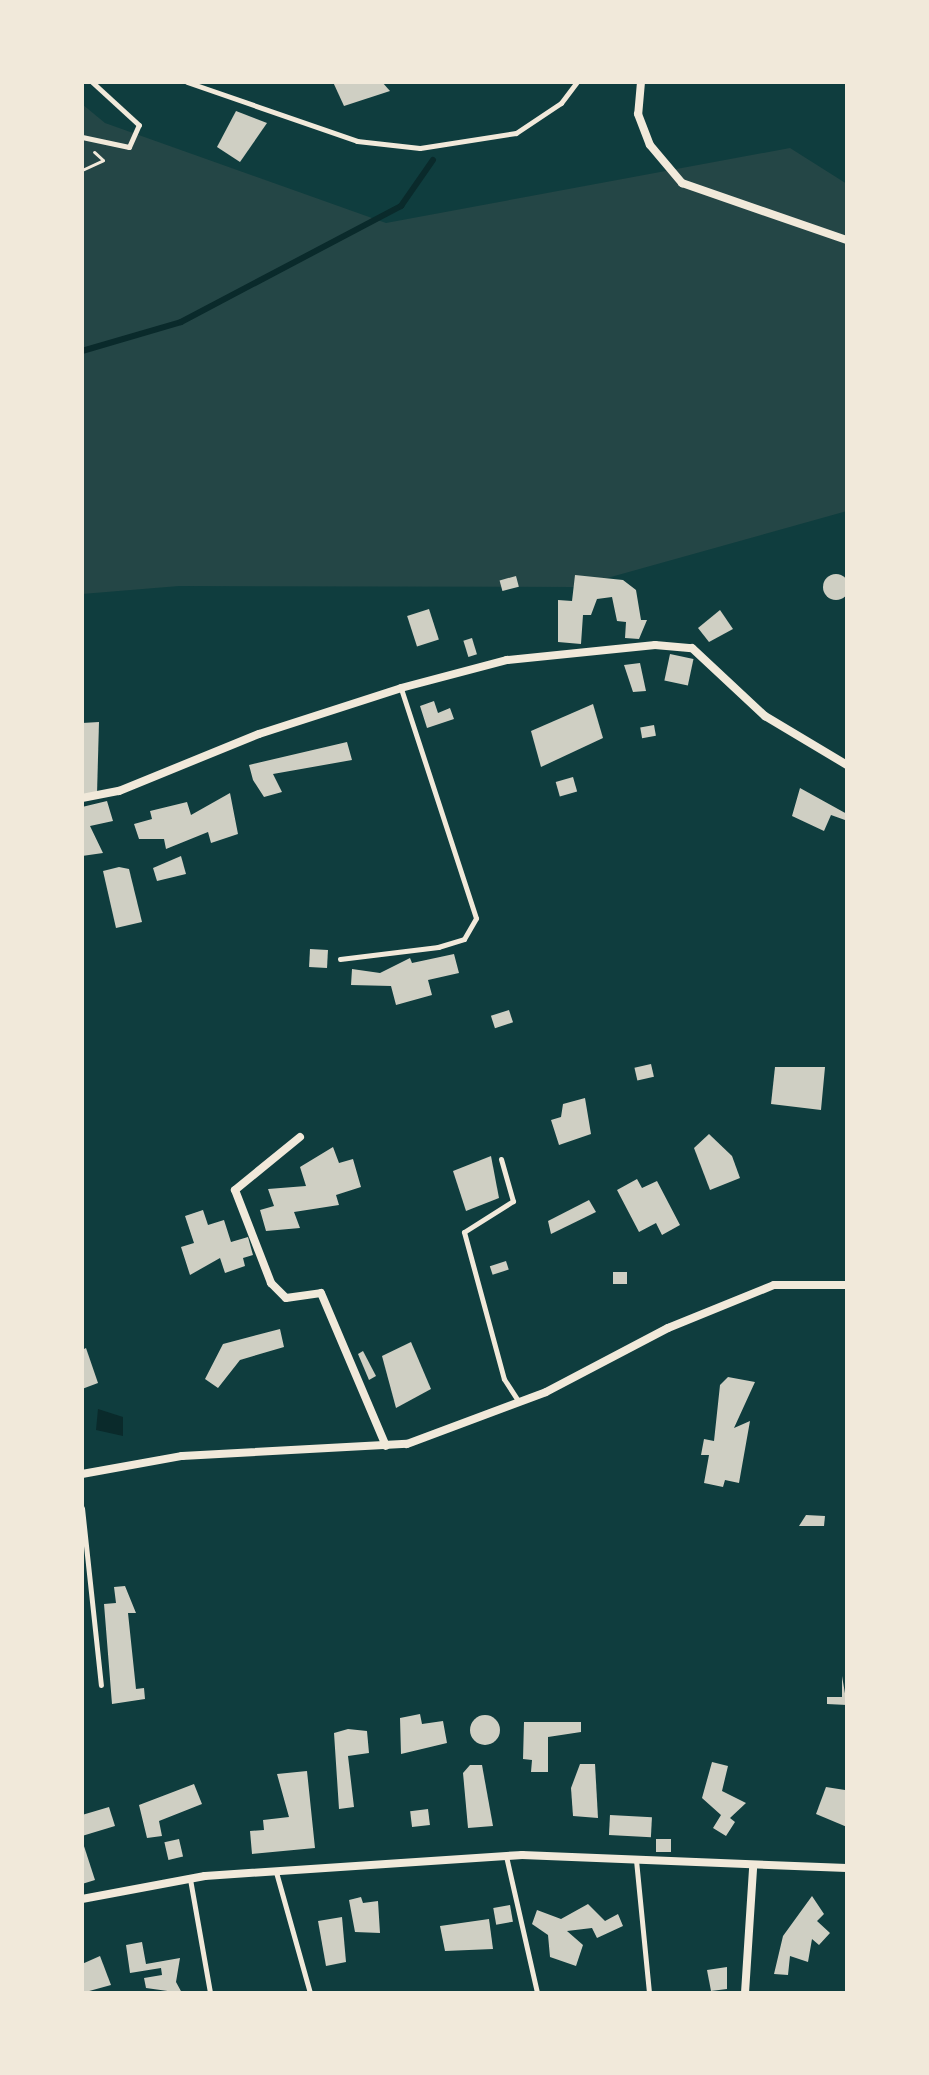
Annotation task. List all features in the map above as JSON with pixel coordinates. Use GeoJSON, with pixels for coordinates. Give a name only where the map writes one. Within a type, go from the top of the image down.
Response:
{"type":"FeatureCollection","features":[{"type":"Feature","properties":{"kind":"street"},"geometry":{"type":"LineString","coordinates":[[641,82],[638,114],[650,145],[682,183],[847,240]]}},
{"type":"Feature","properties":{"kind":"street"},"geometry":{"type":"LineString","coordinates":[[82,798],[119,791],[259,734],[401,688],[583,649],[692,648],[765,716],[847,765]]}},
{"type":"Feature","properties":{"kind":"street"},"geometry":{"type":"LineString","coordinates":[[300,1137],[235,1190],[271,1283],[286,1298],[321,1293],[386,1446]]}},
{"type":"Feature","properties":{"kind":"street"},"geometry":{"type":"LineString","coordinates":[[82,1474],[182,1456],[386,1446],[449,1433],[774,1285],[847,1285]]}},
{"type":"Feature","properties":{"kind":"street"},"geometry":{"type":"LineString","coordinates":[[82,1899],[189,1878],[506,1856],[753,1868],[847,1868]]}},
{"type":"Feature","properties":{"kind":"street"},"geometry":{"type":"LineString","coordinates":[[745,1993],[753,1868]]}},
{"type":"Feature","properties":{"kind":"lane"},"geometry":{"type":"LineString","coordinates":[[82,140],[129,147],[139,125],[92,82]]}},
{"type":"Feature","properties":{"kind":"lane"},"geometry":{"type":"LineString","coordinates":[[187,82],[357,141],[420,148],[516,133],[561,103],[577,82]]}},
{"type":"Feature","properties":{"kind":"lane"},"geometry":{"type":"LineString","coordinates":[[340,959],[438,947],[464,939],[476,918],[401,688]]}},
{"type":"Feature","properties":{"kind":"lane"},"geometry":{"type":"LineString","coordinates":[[501,1159],[513,1201],[464,1232],[504,1379],[520,1403]]}},
{"type":"Feature","properties":{"kind":"lane"},"geometry":{"type":"LineString","coordinates":[[82,1508],[101,1685]]}},
{"type":"Feature","properties":{"kind":"lane"},"geometry":{"type":"LineString","coordinates":[[506,1856],[537,1993]]}},
{"type":"Feature","properties":{"kind":"lane"},"geometry":{"type":"LineString","coordinates":[[636,1860],[649,1993]]}},
{"type":"Feature","properties":{"kind":"lane"},"geometry":{"type":"LineString","coordinates":[[276,1872],[281,1912],[310,1993]]}},
{"type":"Feature","properties":{"kind":"lane"},"geometry":{"type":"LineString","coordinates":[[189,1878],[210,1993]]}},
{"type":"Feature","properties":{"kind":"path"},"geometry":{"type":"LineString","coordinates":[[82,140],[103,160],[82,170]]}},
{"type":"Feature","properties":{"kind":"shaded area"},"geometry":{"type":"Polygon","coordinates":[[[82,104],[105,123],[386,223],[790,148],[847,184],[847,511],[575,587],[179,586],[82,594],[82,104]]]}},
{"type":"Feature","properties":{"kind":"shaded area"},"geometry":{"type":"Polygon","coordinates":[[[98,1409],[123,1417],[123,1436],[96,1430],[98,1409]]]}},
{"type":"Feature","properties":{"kind":"building"},"geometry":{"type":"Polygon","coordinates":[[[333,82],[382,82],[390,91],[344,106],[333,82]]]}},
{"type":"Feature","properties":{"kind":"building"},"geometry":{"type":"Polygon","coordinates":[[[236,111],[267,123],[240,162],[217,147],[236,111]]]}},
{"type":"Feature","properties":{"kind":"building"},"geometry":{"type":"Polygon","coordinates":[[[836,574],[845,578],[849,587],[845,596],[836,600],[827,596],[823,587],[827,578],[836,574]]]}},
{"type":"Feature","properties":{"kind":"building"},"geometry":{"type":"Polygon","coordinates":[[[575,575],[623,580],[636,590],[641,620],[647,620],[639,639],[625,638],[626,622],[617,621],[612,597],[597,599],[591,615],[583,615],[581,644],[558,642],[558,600],[572,601],[575,575]]]}},
{"type":"Feature","properties":{"kind":"building"},"geometry":{"type":"Polygon","coordinates":[[[516,576],[519,587],[502,591],[500,580],[516,576]]]}},
{"type":"Feature","properties":{"kind":"building"},"geometry":{"type":"Polygon","coordinates":[[[429,609],[439,639],[417,647],[407,616],[429,609]]]}},
{"type":"Feature","properties":{"kind":"building"},"geometry":{"type":"Polygon","coordinates":[[[720,610],[733,629],[709,642],[698,628],[720,610]]]}},
{"type":"Feature","properties":{"kind":"building"},"geometry":{"type":"Polygon","coordinates":[[[472,638],[477,654],[468,657],[463,641],[472,638]]]}},
{"type":"Feature","properties":{"kind":"building"},"geometry":{"type":"Polygon","coordinates":[[[670,654],[693,659],[688,685],[664,680],[670,654]]]}},
{"type":"Feature","properties":{"kind":"building"},"geometry":{"type":"Polygon","coordinates":[[[640,663],[646,691],[633,692],[624,665],[640,663]]]}},
{"type":"Feature","properties":{"kind":"building"},"geometry":{"type":"Polygon","coordinates":[[[434,701],[438,713],[450,708],[454,719],[427,728],[420,706],[434,701]]]}},
{"type":"Feature","properties":{"kind":"building"},"geometry":{"type":"Polygon","coordinates":[[[593,704],[603,738],[541,767],[531,731],[593,704]]]}},
{"type":"Feature","properties":{"kind":"building"},"geometry":{"type":"Polygon","coordinates":[[[99,722],[97,794],[82,795],[82,723],[99,722]]]}},
{"type":"Feature","properties":{"kind":"building"},"geometry":{"type":"Polygon","coordinates":[[[654,725],[656,736],[642,738],[640,727],[654,725]]]}},
{"type":"Feature","properties":{"kind":"building"},"geometry":{"type":"Polygon","coordinates":[[[347,742],[352,760],[273,774],[282,792],[264,797],[253,780],[249,765],[347,742]]]}},
{"type":"Feature","properties":{"kind":"building"},"geometry":{"type":"Polygon","coordinates":[[[573,777],[577,791],[560,796],[556,782],[573,777]]]}},
{"type":"Feature","properties":{"kind":"building"},"geometry":{"type":"Polygon","coordinates":[[[800,788],[847,814],[845,820],[831,815],[824,831],[792,816],[800,788]]]}},
{"type":"Feature","properties":{"kind":"building"},"geometry":{"type":"Polygon","coordinates":[[[230,793],[238,834],[211,843],[208,832],[166,849],[164,839],[139,839],[134,824],[152,819],[150,811],[187,802],[191,815],[230,793]]]}},
{"type":"Feature","properties":{"kind":"building"},"geometry":{"type":"Polygon","coordinates":[[[107,801],[113,821],[90,826],[103,853],[82,856],[82,807],[107,801]]]}},
{"type":"Feature","properties":{"kind":"building"},"geometry":{"type":"Polygon","coordinates":[[[181,856],[186,874],[157,881],[153,868],[181,856]]]}},
{"type":"Feature","properties":{"kind":"building"},"geometry":{"type":"Polygon","coordinates":[[[119,867],[129,869],[142,922],[116,928],[103,871],[119,867]]]}},
{"type":"Feature","properties":{"kind":"building"},"geometry":{"type":"Polygon","coordinates":[[[310,949],[328,950],[327,968],[309,967],[310,949]]]}},
{"type":"Feature","properties":{"kind":"building"},"geometry":{"type":"Polygon","coordinates":[[[454,954],[459,973],[428,980],[432,995],[396,1005],[391,986],[351,985],[352,969],[380,973],[410,958],[412,963],[454,954]]]}},
{"type":"Feature","properties":{"kind":"building"},"geometry":{"type":"Polygon","coordinates":[[[509,1010],[513,1022],[495,1028],[491,1016],[509,1010]]]}},
{"type":"Feature","properties":{"kind":"building"},"geometry":{"type":"Polygon","coordinates":[[[651,1064],[654,1077],[637,1080],[634,1068],[651,1064]]]}},
{"type":"Feature","properties":{"kind":"building"},"geometry":{"type":"Polygon","coordinates":[[[775,1067],[825,1067],[821,1110],[771,1104],[775,1067]]]}},
{"type":"Feature","properties":{"kind":"building"},"geometry":{"type":"Polygon","coordinates":[[[585,1098],[591,1134],[559,1145],[551,1120],[561,1117],[563,1104],[585,1098]]]}},
{"type":"Feature","properties":{"kind":"building"},"geometry":{"type":"Polygon","coordinates":[[[709,1134],[732,1156],[740,1178],[710,1190],[694,1148],[709,1134]]]}},
{"type":"Feature","properties":{"kind":"building"},"geometry":{"type":"Polygon","coordinates":[[[333,1147],[339,1163],[353,1159],[361,1187],[336,1195],[339,1205],[294,1212],[300,1228],[266,1231],[260,1210],[274,1206],[268,1189],[306,1186],[300,1167],[333,1147]]]}},
{"type":"Feature","properties":{"kind":"building"},"geometry":{"type":"Polygon","coordinates":[[[491,1156],[499,1198],[466,1211],[453,1171],[491,1156]]]}},
{"type":"Feature","properties":{"kind":"building"},"geometry":{"type":"Polygon","coordinates":[[[637,1179],[642,1188],[657,1181],[680,1225],[662,1235],[656,1223],[639,1232],[617,1190],[637,1179]]]}},
{"type":"Feature","properties":{"kind":"building"},"geometry":{"type":"Polygon","coordinates":[[[589,1200],[596,1212],[551,1234],[548,1221],[589,1200]]]}},
{"type":"Feature","properties":{"kind":"building"},"geometry":{"type":"Polygon","coordinates":[[[203,1210],[208,1225],[224,1220],[231,1242],[248,1237],[253,1255],[243,1258],[245,1266],[225,1273],[220,1258],[190,1275],[181,1247],[194,1243],[185,1216],[203,1210]]]}},
{"type":"Feature","properties":{"kind":"building"},"geometry":{"type":"Polygon","coordinates":[[[506,1261],[509,1270],[493,1275],[490,1266],[506,1261]]]}},
{"type":"Feature","properties":{"kind":"building"},"geometry":{"type":"Polygon","coordinates":[[[613,1272],[627,1272],[627,1284],[613,1284],[613,1272]]]}},
{"type":"Feature","properties":{"kind":"building"},"geometry":{"type":"Polygon","coordinates":[[[280,1329],[284,1347],[240,1360],[218,1388],[205,1379],[223,1344],[280,1329]]]}},
{"type":"Feature","properties":{"kind":"building"},"geometry":{"type":"Polygon","coordinates":[[[411,1342],[431,1389],[396,1408],[382,1356],[411,1342]]]}},
{"type":"Feature","properties":{"kind":"building"},"geometry":{"type":"Polygon","coordinates":[[[86,1348],[98,1383],[82,1389],[82,1350],[86,1348]]]}},
{"type":"Feature","properties":{"kind":"building"},"geometry":{"type":"Polygon","coordinates":[[[363,1351],[376,1376],[369,1380],[358,1354],[363,1351]]]}},
{"type":"Feature","properties":{"kind":"building"},"geometry":{"type":"Polygon","coordinates":[[[728,1377],[755,1382],[734,1428],[750,1421],[739,1483],[725,1480],[723,1487],[704,1483],[709,1455],[701,1455],[704,1439],[714,1441],[720,1385],[728,1377]]]}},
{"type":"Feature","properties":{"kind":"building"},"geometry":{"type":"Polygon","coordinates":[[[806,1515],[825,1516],[824,1526],[799,1526],[806,1515]]]}},
{"type":"Feature","properties":{"kind":"building"},"geometry":{"type":"Polygon","coordinates":[[[125,1586],[136,1613],[128,1613],[136,1689],[144,1688],[145,1699],[112,1704],[104,1604],[116,1603],[114,1587],[125,1586]]]}},
{"type":"Feature","properties":{"kind":"building"},"geometry":{"type":"Polygon","coordinates":[[[842,1676],[847,1705],[827,1704],[827,1697],[842,1697],[842,1676]]]}},
{"type":"Feature","properties":{"kind":"building"},"geometry":{"type":"Polygon","coordinates":[[[420,1714],[422,1724],[443,1721],[447,1743],[401,1754],[400,1718],[420,1714]]]}},
{"type":"Feature","properties":{"kind":"building"},"geometry":{"type":"Polygon","coordinates":[[[485,1715],[496,1719],[500,1730],[496,1741],[485,1745],[474,1741],[470,1730],[474,1719],[485,1715]]]}},
{"type":"Feature","properties":{"kind":"building"},"geometry":{"type":"Polygon","coordinates":[[[524,1722],[581,1722],[581,1732],[548,1737],[548,1772],[531,1772],[532,1760],[523,1759],[524,1722]]]}},
{"type":"Feature","properties":{"kind":"building"},"geometry":{"type":"Polygon","coordinates":[[[348,1729],[367,1731],[369,1753],[348,1756],[354,1807],[339,1809],[334,1733],[348,1729]]]}},
{"type":"Feature","properties":{"kind":"building"},"geometry":{"type":"Polygon","coordinates":[[[712,1762],[728,1766],[722,1791],[746,1803],[730,1818],[735,1822],[726,1836],[713,1828],[721,1815],[702,1798],[712,1762]]]}},
{"type":"Feature","properties":{"kind":"building"},"geometry":{"type":"Polygon","coordinates":[[[580,1764],[595,1764],[598,1818],[573,1816],[571,1788],[580,1764]]]}},
{"type":"Feature","properties":{"kind":"building"},"geometry":{"type":"Polygon","coordinates":[[[470,1765],[482,1765],[493,1826],[468,1828],[463,1773],[470,1765]]]}},
{"type":"Feature","properties":{"kind":"building"},"geometry":{"type":"Polygon","coordinates":[[[307,1771],[315,1848],[252,1854],[250,1831],[264,1830],[263,1820],[289,1817],[277,1774],[307,1771]]]}},
{"type":"Feature","properties":{"kind":"building"},"geometry":{"type":"Polygon","coordinates":[[[194,1784],[202,1804],[159,1821],[162,1836],[147,1838],[139,1805],[194,1784]]]}},
{"type":"Feature","properties":{"kind":"building"},"geometry":{"type":"Polygon","coordinates":[[[826,1787],[845,1790],[847,1827],[816,1814],[826,1787]]]}},
{"type":"Feature","properties":{"kind":"building"},"geometry":{"type":"Polygon","coordinates":[[[109,1807],[115,1826],[82,1836],[82,1815],[109,1807]]]}},
{"type":"Feature","properties":{"kind":"building"},"geometry":{"type":"Polygon","coordinates":[[[428,1809],[430,1825],[412,1827],[410,1811],[428,1809]]]}},
{"type":"Feature","properties":{"kind":"building"},"geometry":{"type":"Polygon","coordinates":[[[610,1815],[652,1817],[651,1837],[609,1835],[610,1815]]]}},
{"type":"Feature","properties":{"kind":"building"},"geometry":{"type":"Polygon","coordinates":[[[179,1839],[183,1857],[168,1860],[164,1842],[179,1839]]]}},
{"type":"Feature","properties":{"kind":"building"},"geometry":{"type":"Polygon","coordinates":[[[656,1839],[671,1839],[671,1852],[656,1852],[656,1839]]]}},
{"type":"Feature","properties":{"kind":"building"},"geometry":{"type":"Polygon","coordinates":[[[82,1840],[95,1880],[82,1884],[82,1840]]]}},
{"type":"Feature","properties":{"kind":"building"},"geometry":{"type":"Polygon","coordinates":[[[812,1896],[824,1914],[817,1921],[830,1933],[819,1945],[812,1939],[808,1962],[790,1956],[788,1975],[774,1974],[783,1936],[812,1896]]]}},
{"type":"Feature","properties":{"kind":"building"},"geometry":{"type":"Polygon","coordinates":[[[361,1897],[363,1903],[378,1901],[380,1933],[355,1932],[349,1900],[361,1897]]]}},
{"type":"Feature","properties":{"kind":"building"},"geometry":{"type":"Polygon","coordinates":[[[588,1904],[605,1921],[618,1914],[623,1926],[597,1938],[592,1928],[567,1931],[583,1945],[576,1966],[550,1957],[548,1935],[532,1924],[537,1910],[561,1919],[588,1904]]]}},
{"type":"Feature","properties":{"kind":"building"},"geometry":{"type":"Polygon","coordinates":[[[510,1905],[513,1922],[496,1925],[493,1908],[510,1905]]]}},
{"type":"Feature","properties":{"kind":"building"},"geometry":{"type":"Polygon","coordinates":[[[342,1917],[346,1962],[326,1966],[318,1921],[342,1917]]]}},
{"type":"Feature","properties":{"kind":"building"},"geometry":{"type":"Polygon","coordinates":[[[489,1919],[493,1949],[445,1951],[440,1926],[489,1919]]]}},
{"type":"Feature","properties":{"kind":"building"},"geometry":{"type":"Polygon","coordinates":[[[142,1942],[146,1964],[180,1958],[176,1982],[182,1993],[146,1988],[144,1978],[162,1975],[161,1968],[130,1973],[126,1945],[142,1942]]]}},
{"type":"Feature","properties":{"kind":"building"},"geometry":{"type":"Polygon","coordinates":[[[100,1956],[111,1985],[82,1993],[82,1964],[100,1956]]]}},
{"type":"Feature","properties":{"kind":"building"},"geometry":{"type":"Polygon","coordinates":[[[727,1967],[727,1989],[711,1991],[707,1970],[727,1967]]]}},
{"type":"Feature","properties":{"kind":"waterway"},"geometry":{"type":"LineString","coordinates":[[82,351],[181,322],[401,206],[433,160]]}}]}
